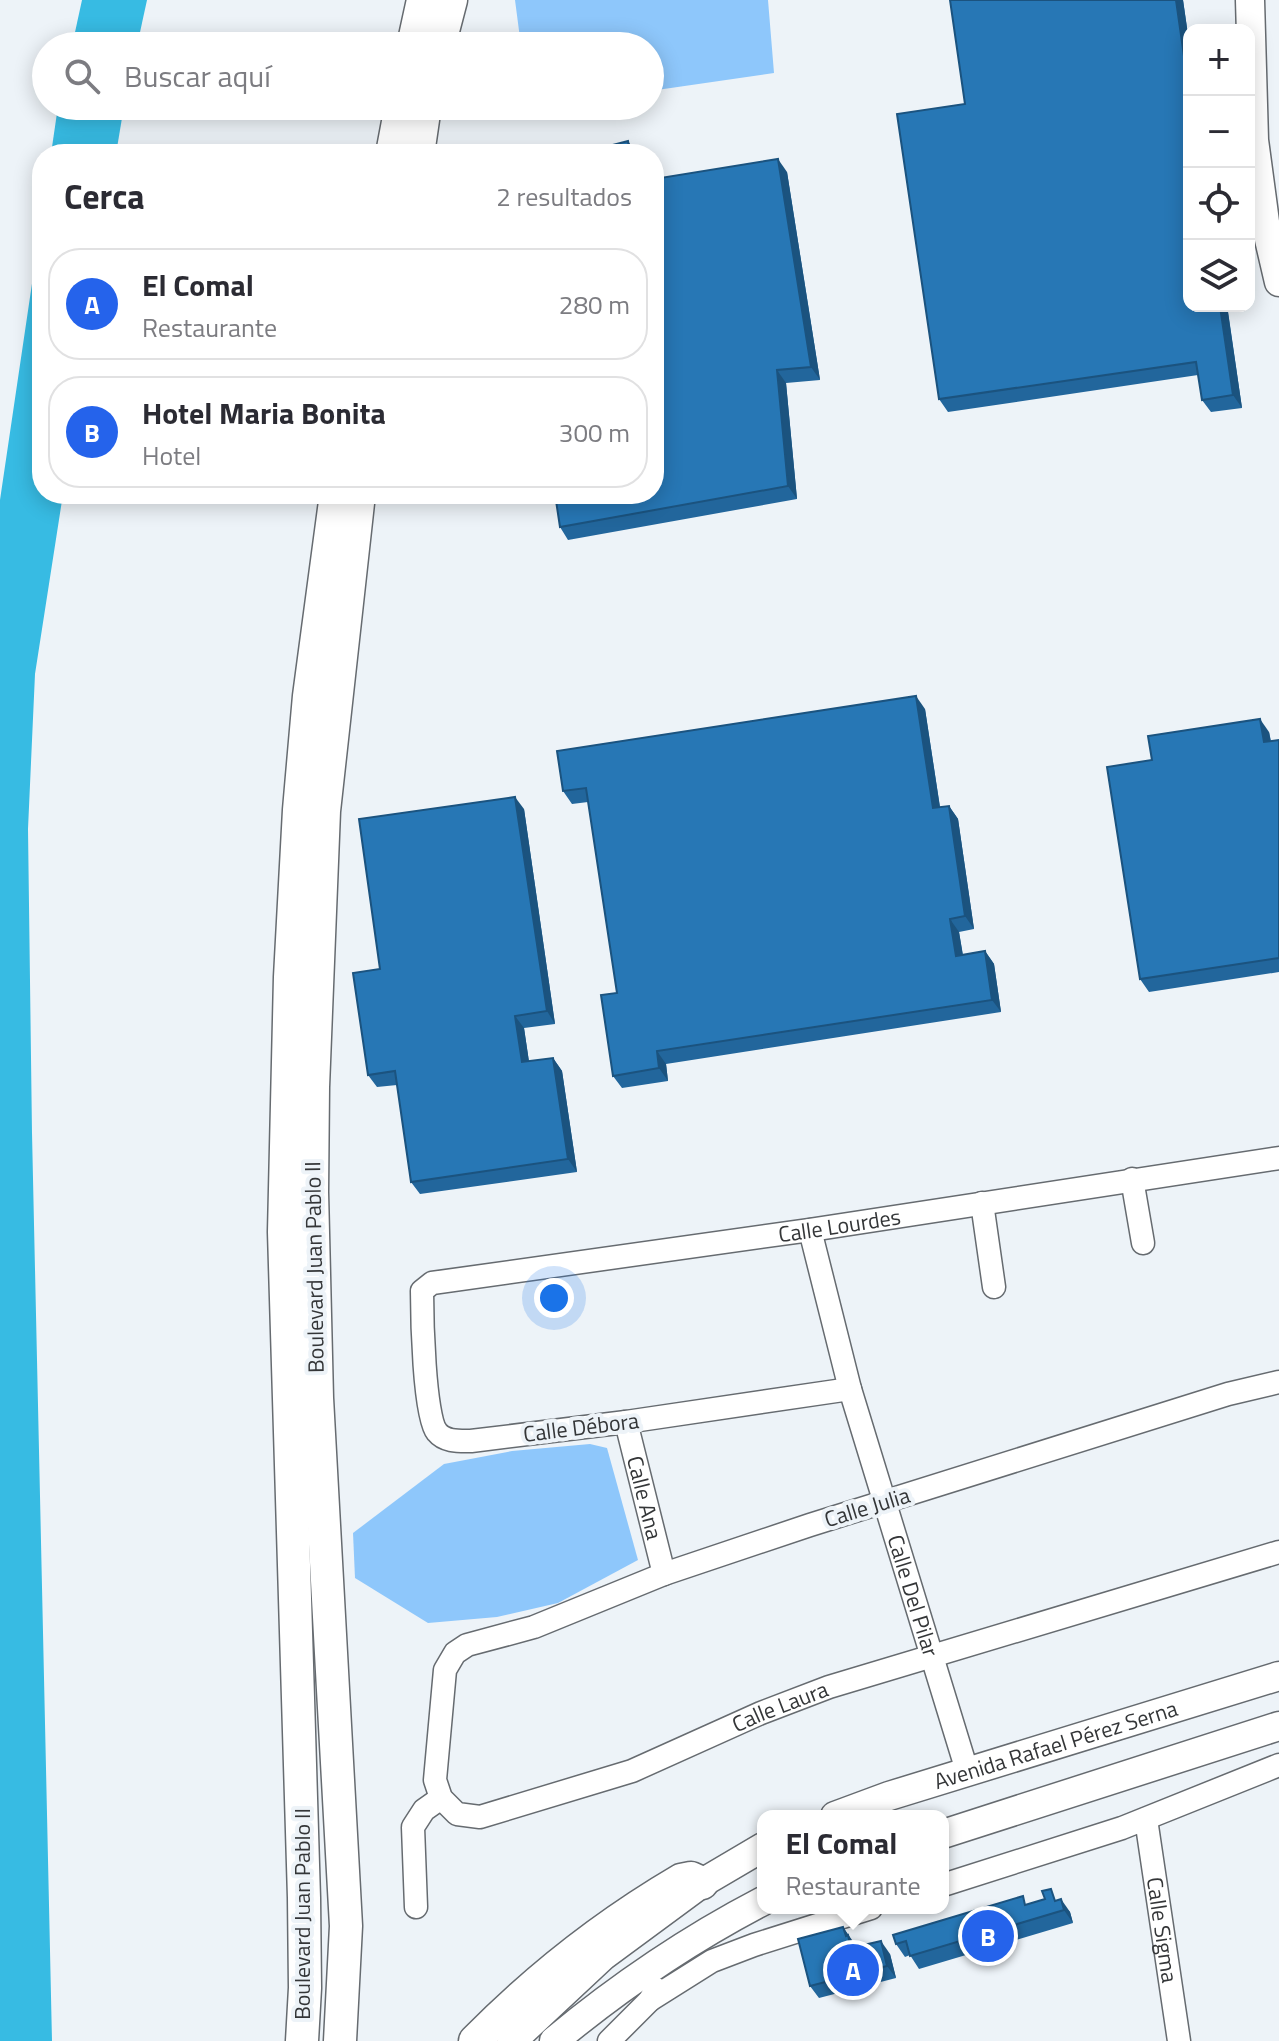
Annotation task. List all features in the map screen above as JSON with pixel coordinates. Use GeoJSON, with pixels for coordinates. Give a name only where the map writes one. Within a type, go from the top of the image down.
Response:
{"type":"FeatureCollection","features":[{"type":"Feature","properties":{"kind":"highway"},"geometry":{"type":"LineString","coordinates":[[416,32],[423,0]]}},
{"type":"Feature","properties":{"kind":"highway"},"geometry":{"type":"LineString","coordinates":[[443,32],[451,0]]}},
{"type":"Feature","properties":{"kind":"highway"},"geometry":{"type":"LineString","coordinates":[[394,144],[398,120]]}},
{"type":"Feature","properties":{"kind":"highway"},"geometry":{"type":"LineString","coordinates":[[419,144],[423,120]]}},
{"type":"Feature","properties":{"kind":"highway","name":"Boulevard Juan Pablo II"},"geometry":{"type":"LineString","coordinates":[[302,2041],[304,1898],[284,1232],[290,977],[299,810],[309,696],[335,504]]}},
{"type":"Feature","properties":{"kind":"highway","name":"Boulevard Juan Pablo II"},"geometry":{"type":"LineString","coordinates":[[340,2041],[346,1911],[318,1414],[312,1220],[313,1087],[324,811],[358,504]]}},
{"type":"Feature","properties":{"kind":"highway"},"geometry":{"type":"LineString","coordinates":[[475,2041],[505,2011],[601,1931],[681,1880],[691,1878],[702,1883]]}},
{"type":"Feature","properties":{"kind":"main road"},"geometry":{"type":"LineString","coordinates":[[1250,0],[1254,140],[1265,222],[1279,282]]}},
{"type":"Feature","properties":{"kind":"main road","name":"Avenida Rafael Pérez Serna"},"geometry":{"type":"LineString","coordinates":[[851,1810],[1279,1676]]}},
{"type":"Feature","properties":{"kind":"main road"},"geometry":{"type":"LineString","coordinates":[[949,1832],[1279,1726]]}},
{"type":"Feature","properties":{"kind":"main road"},"geometry":{"type":"LineString","coordinates":[[512,2041],[603,1956],[702,1883],[757,1851]]}},
{"type":"Feature","properties":{"kind":"main road"},"geometry":{"type":"LineString","coordinates":[[554,2041],[591,2010],[681,1948],[757,1904]]}},
{"type":"Feature","properties":{"kind":"street","name":"Calle Lourdes"},"geometry":{"type":"LineString","coordinates":[[423,1310],[422,1291],[432,1283],[810,1230],[1278,1158]]}},
{"type":"Feature","properties":{"kind":"street"},"geometry":{"type":"LineString","coordinates":[[1132,1179],[1143,1243]]}},
{"type":"Feature","properties":{"kind":"street"},"geometry":{"type":"LineString","coordinates":[[982,1203],[994,1287]]}},
{"type":"Feature","properties":{"kind":"street","name":"Calle Del Pilar"},"geometry":{"type":"LineString","coordinates":[[810,1230],[850,1389],[968,1774]]}},
{"type":"Feature","properties":{"kind":"street","name":"Calle Débora"},"geometry":{"type":"LineString","coordinates":[[423,1310],[429,1412],[438,1434],[446,1439],[471,1441],[626,1422],[850,1389]]}},
{"type":"Feature","properties":{"kind":"street","name":"Calle Julia"},"geometry":{"type":"LineString","coordinates":[[441,1798],[435,1780],[445,1670],[448,1661],[460,1648],[471,1642],[534,1627],[664,1574],[885,1501],[1228,1394],[1279,1382]]}},
{"type":"Feature","properties":{"kind":"street","name":"Calle Ana"},"geometry":{"type":"LineString","coordinates":[[626,1422],[664,1574]]}},
{"type":"Feature","properties":{"kind":"street","name":"Calle Laura"},"geometry":{"type":"LineString","coordinates":[[441,1798],[464,1817],[480,1817],[523,1806],[632,1771],[761,1713],[829,1687],[1279,1552]]}},
{"type":"Feature","properties":{"kind":"street"},"geometry":{"type":"LineString","coordinates":[[949,1883],[1146,1819],[1279,1765]]}},
{"type":"Feature","properties":{"kind":"street"},"geometry":{"type":"LineString","coordinates":[[416,1907],[413,1827],[424,1810],[441,1798]]}},
{"type":"Feature","properties":{"kind":"street","name":"Calle Sigma"},"geometry":{"type":"LineString","coordinates":[[1146,1819],[1179,2041]]}},
{"type":"Feature","properties":{"kind":"street"},"geometry":{"type":"LineString","coordinates":[[609,2041],[650,2000],[712,1961],[852,1914]]}},
{"type":"Feature","properties":{"kind":"street"},"geometry":{"type":"LineString","coordinates":[[650,2000],[681,1948]]}},
{"type":"Feature","properties":{"kind":"shaded area"},"geometry":{"type":"Polygon","coordinates":[[[82,0],[147,0],[140,32],[75,32],[82,0]]]}},
{"type":"Feature","properties":{"kind":"shaded area"},"geometry":{"type":"Polygon","coordinates":[[[515,0],[768,0],[774,73],[664,89],[664,32],[519,32],[515,0]]]}},
{"type":"Feature","properties":{"kind":"shaded area"},"geometry":{"type":"Polygon","coordinates":[[[56,120],[122,120],[118,144],[52,144],[56,120]]]}},
{"type":"Feature","properties":{"kind":"shaded area"},"geometry":{"type":"Polygon","coordinates":[[[32,284],[32,504],[61,504],[35,674],[28,829],[52,2041],[0,2041],[0,500],[32,284]]]}},
{"type":"Feature","properties":{"kind":"shaded area"},"geometry":{"type":"Polygon","coordinates":[[[590,1444],[607,1448],[638,1560],[558,1603],[497,1617],[428,1623],[355,1578],[353,1533],[444,1464],[512,1451],[590,1444]]]}},
{"type":"Feature","properties":{"kind":"building"},"geometry":{"type":"Polygon","coordinates":[[[950,0],[1176,0],[1183,49],[1183,312],[1221,312],[1233,395],[1202,400],[1196,362],[939,399],[897,114],[965,104],[950,0]]]}},
{"type":"Feature","properties":{"kind":"building"},"geometry":{"type":"Polygon","coordinates":[[[778,159],[811,367],[777,370],[788,486],[560,527],[557,504],[664,504],[664,177],[778,159]]]}},
{"type":"Feature","properties":{"kind":"building"},"geometry":{"type":"Polygon","coordinates":[[[916,696],[933,808],[949,806],[965,916],[950,919],[956,956],[985,951],[992,1000],[657,1051],[659,1068],[613,1076],[601,995],[617,993],[586,788],[563,791],[557,751],[916,696]]]}},
{"type":"Feature","properties":{"kind":"building"},"geometry":{"type":"Polygon","coordinates":[[[1260,719],[1264,742],[1279,740],[1279,958],[1140,979],[1107,767],[1152,760],[1148,736],[1260,719]]]}},
{"type":"Feature","properties":{"kind":"building"},"geometry":{"type":"Polygon","coordinates":[[[515,797],[547,1011],[515,1016],[522,1062],[553,1058],[568,1159],[411,1182],[395,1071],[368,1075],[353,973],[380,969],[359,819],[515,797]]]}},
{"type":"Feature","properties":{"kind":"building"},"geometry":{"type":"Polygon","coordinates":[[[1051,1889],[1055,1901],[1061,1899],[1064,1910],[910,1956],[906,1941],[896,1944],[893,1935],[1023,1896],[1025,1905],[1045,1899],[1042,1891],[1051,1889]]]}},
{"type":"Feature","properties":{"kind":"building"},"geometry":{"type":"Polygon","coordinates":[[[843,1927],[851,1948],[881,1941],[887,1966],[810,1986],[798,1939],[843,1927]]]}},
{"type":"Feature","properties":{"kind":"place","name":"Hotel Maria Bonita"},"geometry":{"type":"Point","coordinates":[988,1936]}},
{"type":"Feature","properties":{"kind":"place","name":"El Comal"},"geometry":{"type":"Point","coordinates":[853,1970]}}]}
